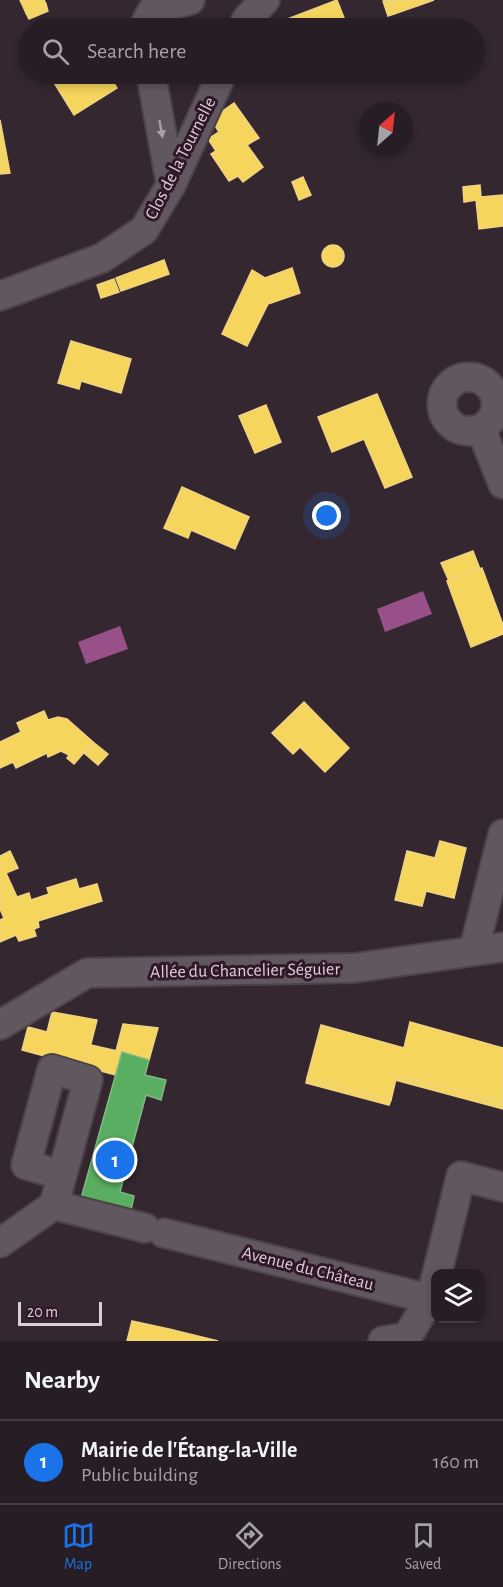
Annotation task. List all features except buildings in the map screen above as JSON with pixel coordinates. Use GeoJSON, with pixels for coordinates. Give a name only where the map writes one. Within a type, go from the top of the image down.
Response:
{"type":"FeatureCollection","features":[{"type":"Feature","properties":{"kind":"street"},"geometry":{"type":"LineString","coordinates":[[148,18],[152,11],[190,0]]}},
{"type":"Feature","properties":{"kind":"street"},"geometry":{"type":"LineString","coordinates":[[248,18],[265,0]]}},
{"type":"Feature","properties":{"kind":"street"},"geometry":{"type":"LineString","coordinates":[[153,84],[171,185]]}},
{"type":"Feature","properties":{"kind":"street","name":"Clos de la Tournelle"},"geometry":{"type":"LineString","coordinates":[[0,296],[102,258],[144,230],[171,185],[217,84]]}},
{"type":"Feature","properties":{"kind":"street"},"geometry":{"type":"LineString","coordinates":[[480,429],[503,484]]}},
{"type":"Feature","properties":{"kind":"street"},"geometry":{"type":"LineString","coordinates":[[474,950],[503,834]]}},
{"type":"Feature","properties":{"kind":"street","name":"Allée du Chancelier Séguier"},"geometry":{"type":"LineString","coordinates":[[0,1025],[87,973],[354,968],[503,946]]}},
{"type":"Feature","properties":{"kind":"street"},"geometry":{"type":"LineString","coordinates":[[0,1243],[54,1205],[62,1175]]}},
{"type":"Feature","properties":{"kind":"street"},"geometry":{"type":"LineString","coordinates":[[437,1269],[460,1176],[503,1187]]}},
{"type":"Feature","properties":{"kind":"street","name":"Avenue du Château"},"geometry":{"type":"LineString","coordinates":[[54,1205],[155,1230],[431,1282]]}},
{"type":"Feature","properties":{"kind":"street"},"geometry":{"type":"LineString","coordinates":[[383,1341],[407,1337],[431,1289]]}},
{"type":"Feature","properties":{"kind":"shaded area"},"geometry":{"type":"Polygon","coordinates":[[[423,591],[432,614],[385,632],[377,609],[423,591]]]}},
{"type":"Feature","properties":{"kind":"shaded area"},"geometry":{"type":"Polygon","coordinates":[[[120,626],[128,649],[86,664],[78,642],[120,626]]]}},
{"type":"Feature","properties":{"kind":"place","name":"Mairie de l'Étang-la-Ville"},"geometry":{"type":"Point","coordinates":[115,1160]}}]}
